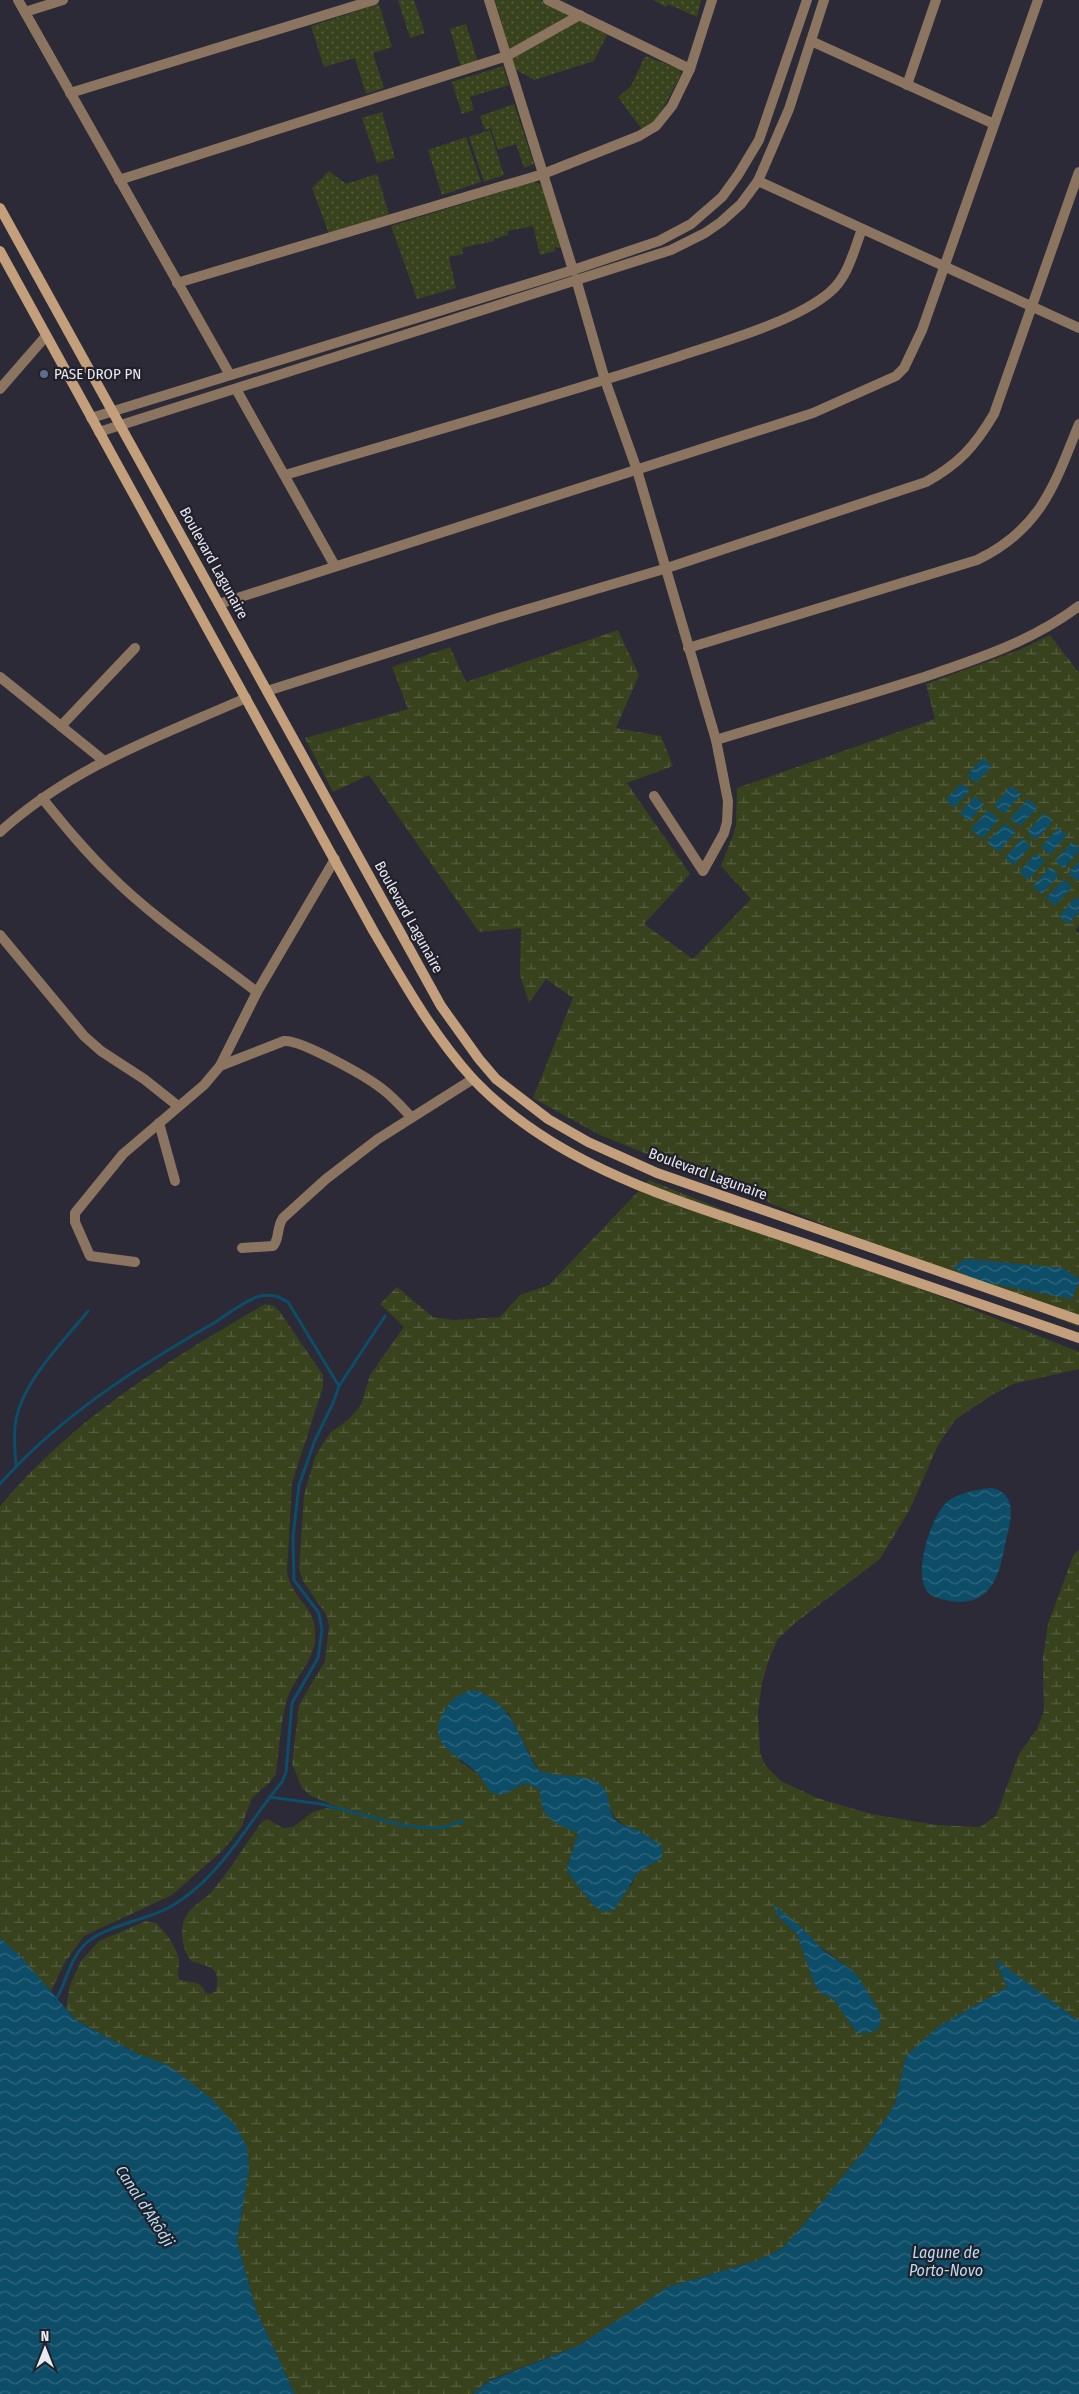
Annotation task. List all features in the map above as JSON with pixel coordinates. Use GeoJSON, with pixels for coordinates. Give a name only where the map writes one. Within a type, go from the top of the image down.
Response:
{"type":"FeatureCollection","features":[{"type":"Feature","properties":{"kind":"main road","name":"Boulevard Lagunaire"},"geometry":{"type":"LineString","coordinates":[[0,208],[441,1006],[479,1059],[496,1079],[564,1128],[588,1142],[657,1173],[1079,1320]]}},
{"type":"Feature","properties":{"kind":"main road"},"geometry":{"type":"LineString","coordinates":[[0,251],[422,1014],[473,1079],[551,1142],[577,1158],[651,1191],[1079,1338]]}},
{"type":"Feature","properties":{"kind":"street"},"geometry":{"type":"LineString","coordinates":[[18,0],[230,375]]}},
{"type":"Feature","properties":{"kind":"street"},"geometry":{"type":"LineString","coordinates":[[25,12],[63,0]]}},
{"type":"Feature","properties":{"kind":"street"},"geometry":{"type":"LineString","coordinates":[[70,93],[374,0]]}},
{"type":"Feature","properties":{"kind":"street"},"geometry":{"type":"LineString","coordinates":[[489,0],[575,275],[604,380],[636,470],[716,740],[728,801],[728,822],[703,871],[654,796]]}},
{"type":"Feature","properties":{"kind":"street"},"geometry":{"type":"LineString","coordinates":[[548,0],[690,69]]}},
{"type":"Feature","properties":{"kind":"street"},"geometry":{"type":"LineString","coordinates":[[177,283],[543,174],[639,136],[656,126],[672,106],[690,69],[712,0]]}},
{"type":"Feature","properties":{"kind":"street"},"geometry":{"type":"LineString","coordinates":[[99,432],[236,389],[575,275],[666,237],[691,224],[722,197],[759,140],[807,0]]}},
{"type":"Feature","properties":{"kind":"street"},"geometry":{"type":"LineString","coordinates":[[91,418],[230,375],[575,275],[671,250],[705,234],[741,204],[758,181],[789,109],[824,0]]}},
{"type":"Feature","properties":{"kind":"street"},"geometry":{"type":"LineString","coordinates":[[907,85],[936,0]]}},
{"type":"Feature","properties":{"kind":"street"},"geometry":{"type":"LineString","coordinates":[[219,604],[813,413],[896,376],[904,368],[922,330],[1038,0]]}},
{"type":"Feature","properties":{"kind":"street"},"geometry":{"type":"LineString","coordinates":[[119,180],[507,56],[580,15]]}},
{"type":"Feature","properties":{"kind":"street"},"geometry":{"type":"LineString","coordinates":[[811,41],[994,124]]}},
{"type":"Feature","properties":{"kind":"street"},"geometry":{"type":"LineString","coordinates":[[267,691],[498,618],[664,569],[926,482],[954,465],[973,446],[994,414],[1079,172]]}},
{"type":"Feature","properties":{"kind":"street"},"geometry":{"type":"LineString","coordinates":[[758,181],[1079,328]]}},
{"type":"Feature","properties":{"kind":"street"},"geometry":{"type":"LineString","coordinates":[[285,475],[604,380],[743,334],[799,312],[831,291],[841,279],[862,229]]}},
{"type":"Feature","properties":{"kind":"street"},"geometry":{"type":"LineString","coordinates":[[0,389],[46,336]]}},
{"type":"Feature","properties":{"kind":"street"},"geometry":{"type":"LineString","coordinates":[[236,389],[335,566]]}},
{"type":"Feature","properties":{"kind":"street"},"geometry":{"type":"LineString","coordinates":[[688,648],[977,560],[997,550],[1024,528],[1038,512],[1056,482],[1079,424]]}},
{"type":"Feature","properties":{"kind":"street"},"geometry":{"type":"LineString","coordinates":[[716,740],[840,704],[990,655],[1037,634],[1079,606]]}},
{"type":"Feature","properties":{"kind":"street"},"geometry":{"type":"LineString","coordinates":[[61,726],[135,648]]}},
{"type":"Feature","properties":{"kind":"street"},"geometry":{"type":"LineString","coordinates":[[0,677],[103,760]]}},
{"type":"Feature","properties":{"kind":"street"},"geometry":{"type":"LineString","coordinates":[[0,832],[42,798],[103,760],[147,739],[246,698]]}},
{"type":"Feature","properties":{"kind":"street"},"geometry":{"type":"LineString","coordinates":[[42,798],[80,845],[111,877],[257,992]]}},
{"type":"Feature","properties":{"kind":"street"},"geometry":{"type":"LineString","coordinates":[[135,1262],[90,1256],[74,1217],[90,1192],[123,1154],[204,1085],[220,1066],[257,992],[335,859]]}},
{"type":"Feature","properties":{"kind":"street"},"geometry":{"type":"LineString","coordinates":[[0,935],[84,1036],[101,1051],[144,1079],[178,1106]]}},
{"type":"Feature","properties":{"kind":"street"},"geometry":{"type":"LineString","coordinates":[[220,1066],[284,1041],[291,1041],[328,1058],[380,1087],[412,1117]]}},
{"type":"Feature","properties":{"kind":"street"},"geometry":{"type":"LineString","coordinates":[[242,1248],[273,1246],[276,1243],[278,1224],[282,1218],[326,1179],[412,1117],[473,1079]]}},
{"type":"Feature","properties":{"kind":"street"},"geometry":{"type":"LineString","coordinates":[[159,1123],[175,1181]]}},
{"type":"Feature","properties":{"kind":"green space"},"geometry":{"type":"Polygon","coordinates":[[[398,0],[414,0],[425,33],[410,38],[398,0]]]}},
{"type":"Feature","properties":{"kind":"green space"},"geometry":{"type":"Polygon","coordinates":[[[495,0],[540,0],[607,35],[594,61],[534,80],[515,69],[495,0]]]}},
{"type":"Feature","properties":{"kind":"green space"},"geometry":{"type":"Polygon","coordinates":[[[653,0],[701,0],[697,17],[668,4],[666,7],[653,0]]]}},
{"type":"Feature","properties":{"kind":"green space"},"geometry":{"type":"Polygon","coordinates":[[[379,4],[392,47],[373,53],[384,88],[366,94],[355,58],[324,67],[311,26],[379,4]]]}},
{"type":"Feature","properties":{"kind":"green space"},"geometry":{"type":"Polygon","coordinates":[[[466,24],[478,62],[461,67],[450,29],[466,24]]]}},
{"type":"Feature","properties":{"kind":"green space"},"geometry":{"type":"Polygon","coordinates":[[[645,56],[680,69],[681,75],[656,121],[643,131],[618,97],[631,86],[645,56]]]}},
{"type":"Feature","properties":{"kind":"green space"},"geometry":{"type":"Polygon","coordinates":[[[503,66],[509,85],[470,97],[474,110],[462,114],[452,82],[503,66]]]}},
{"type":"Feature","properties":{"kind":"green space"},"geometry":{"type":"Polygon","coordinates":[[[514,104],[534,164],[524,168],[516,144],[498,150],[491,128],[485,130],[480,116],[514,104]]]}},
{"type":"Feature","properties":{"kind":"green space"},"geometry":{"type":"Polygon","coordinates":[[[382,112],[395,158],[377,163],[362,118],[382,112]]]}},
{"type":"Feature","properties":{"kind":"green space"},"geometry":{"type":"Polygon","coordinates":[[[490,130],[504,175],[484,182],[469,137],[490,130]]]}},
{"type":"Feature","properties":{"kind":"green space"},"geometry":{"type":"Polygon","coordinates":[[[466,137],[481,182],[442,195],[428,150],[466,137]]]}},
{"type":"Feature","properties":{"kind":"green space"},"geometry":{"type":"Polygon","coordinates":[[[329,171],[346,184],[377,174],[389,214],[329,234],[312,188],[329,171]]]}},
{"type":"Feature","properties":{"kind":"green space"},"geometry":{"type":"Polygon","coordinates":[[[533,182],[541,184],[563,248],[555,247],[555,251],[540,255],[533,226],[508,231],[508,235],[494,239],[494,241],[462,248],[463,254],[449,257],[456,288],[417,299],[391,226],[533,182]]]}},
{"type":"Feature","properties":{"kind":"green space"},"geometry":{"type":"Polygon","coordinates":[[[618,630],[639,675],[616,728],[661,736],[673,766],[627,783],[690,874],[644,924],[693,959],[751,899],[721,866],[736,827],[737,788],[935,719],[926,684],[1019,650],[1050,635],[1079,673],[1079,848],[1072,842],[1064,869],[1079,851],[1079,861],[1068,873],[1078,881],[1079,879],[1079,899],[1077,897],[1068,924],[1079,912],[1079,925],[1075,930],[1079,934],[1079,1279],[1063,1268],[1072,1299],[1079,1282],[1079,1327],[600,1135],[533,1098],[573,998],[546,979],[529,1003],[520,975],[521,928],[479,932],[369,775],[333,792],[305,738],[408,709],[392,667],[450,647],[466,682],[618,630]]]}},
{"type":"Feature","properties":{"kind":"green space"},"geometry":{"type":"Polygon","coordinates":[[[649,1180],[1079,1352],[1079,1369],[1013,1384],[992,1395],[956,1419],[938,1445],[910,1509],[880,1559],[795,1623],[778,1639],[769,1659],[762,1683],[758,1712],[760,1752],[765,1765],[781,1781],[817,1798],[871,1814],[936,1825],[980,1827],[996,1816],[1019,1754],[1037,1729],[1044,1711],[1043,1658],[1048,1624],[1074,1554],[1079,1549],[1079,2021],[995,1960],[1007,1987],[938,2027],[906,2056],[895,2104],[866,2148],[800,2229],[780,2250],[756,2261],[668,2287],[580,2345],[489,2380],[472,2394],[295,2394],[256,2310],[237,2241],[243,2206],[169,2067],[134,2052],[76,2020],[66,2008],[70,1985],[81,1961],[99,1941],[146,1921],[156,1923],[173,1945],[179,1960],[178,1975],[180,1980],[199,1984],[206,1993],[210,1994],[216,1991],[216,1972],[209,1967],[191,1961],[186,1953],[182,1939],[182,1929],[188,1913],[213,1890],[261,1823],[267,1819],[283,1828],[293,1827],[313,1812],[326,1808],[350,1812],[311,1796],[302,1788],[292,1764],[299,1705],[325,1661],[329,1626],[327,1616],[303,1581],[299,1569],[304,1495],[315,1457],[330,1433],[349,1419],[361,1405],[370,1375],[404,1327],[380,1304],[397,1287],[433,1317],[454,1320],[500,1317],[520,1295],[549,1285],[649,1180]],[[508,1712],[459,1761],[482,1779],[510,1791],[524,1784],[533,1786],[554,1805],[578,1833],[567,1868],[569,1874],[595,1907],[631,1886],[637,1874],[658,1861],[651,1838],[628,1827],[617,1819],[609,1806],[607,1796],[564,1776],[547,1774],[538,1770],[508,1712]],[[778,1916],[797,1934],[814,1983],[820,1992],[834,2000],[852,2025],[852,1970],[778,1916]]]}},
{"type":"Feature","properties":{"kind":"green space"},"geometry":{"type":"Polygon","coordinates":[[[265,1304],[274,1306],[280,1312],[323,1375],[323,1387],[292,1483],[287,1571],[292,1588],[312,1617],[315,1635],[314,1645],[312,1654],[293,1685],[286,1702],[276,1774],[252,1798],[241,1828],[223,1850],[172,1895],[84,1936],[65,1962],[51,1991],[0,1938],[0,1506],[29,1474],[91,1418],[157,1370],[265,1304]]]}},
{"type":"Feature","properties":{"kind":"water"},"geometry":{"type":"Polygon","coordinates":[[[983,758],[992,766],[976,783],[967,775],[983,758]]]}},
{"type":"Feature","properties":{"kind":"water"},"geometry":{"type":"Polygon","coordinates":[[[961,783],[970,790],[954,808],[946,800],[961,783]]]}},
{"type":"Feature","properties":{"kind":"water"},"geometry":{"type":"Polygon","coordinates":[[[1011,786],[1021,794],[1004,814],[994,805],[1011,786]]]}},
{"type":"Feature","properties":{"kind":"water"},"geometry":{"type":"Polygon","coordinates":[[[975,796],[984,804],[969,821],[960,813],[975,796]]]}},
{"type":"Feature","properties":{"kind":"water"},"geometry":{"type":"Polygon","coordinates":[[[1028,799],[1038,807],[1020,826],[1010,818],[1028,799]]]}},
{"type":"Feature","properties":{"kind":"water"},"geometry":{"type":"Polygon","coordinates":[[[988,810],[999,819],[982,839],[971,829],[988,810]]]}},
{"type":"Feature","properties":{"kind":"water"},"geometry":{"type":"Polygon","coordinates":[[[1044,813],[1053,821],[1036,840],[1027,832],[1044,813]]]}},
{"type":"Feature","properties":{"kind":"water"},"geometry":{"type":"Polygon","coordinates":[[[1005,823],[1016,832],[998,852],[987,842],[1005,823]]]}},
{"type":"Feature","properties":{"kind":"water"},"geometry":{"type":"Polygon","coordinates":[[[1058,828],[1067,835],[1050,855],[1041,847],[1058,828]]]}},
{"type":"Feature","properties":{"kind":"water"},"geometry":{"type":"Polygon","coordinates":[[[1022,838],[1031,846],[1014,865],[1005,858],[1022,838]]]}},
{"type":"Feature","properties":{"kind":"water"},"geometry":{"type":"Polygon","coordinates":[[[1072,842],[1079,848],[1079,851],[1064,869],[1055,861],[1072,842]]]}},
{"type":"Feature","properties":{"kind":"water"},"geometry":{"type":"Polygon","coordinates":[[[1036,853],[1045,861],[1028,880],[1019,872],[1036,853]]]}},
{"type":"Feature","properties":{"kind":"water"},"geometry":{"type":"Polygon","coordinates":[[[1079,861],[1079,879],[1077,881],[1068,873],[1079,861]]]}},
{"type":"Feature","properties":{"kind":"water"},"geometry":{"type":"Polygon","coordinates":[[[1050,867],[1059,875],[1042,894],[1033,886],[1050,867]]]}},
{"type":"Feature","properties":{"kind":"water"},"geometry":{"type":"Polygon","coordinates":[[[1064,879],[1072,887],[1055,906],[1046,898],[1064,879]]]}},
{"type":"Feature","properties":{"kind":"water"},"geometry":{"type":"Polygon","coordinates":[[[1076,897],[1079,899],[1079,912],[1068,924],[1059,916],[1076,897]]]}},
{"type":"Feature","properties":{"kind":"water"},"geometry":{"type":"Polygon","coordinates":[[[965,1259],[1063,1268],[1079,1279],[1079,1282],[1072,1299],[978,1281],[953,1268],[965,1259]]]}},
{"type":"Feature","properties":{"kind":"water"},"geometry":{"type":"Polygon","coordinates":[[[993,1488],[1002,1492],[1007,1497],[1011,1514],[1001,1564],[992,1585],[976,1599],[965,1602],[948,1601],[934,1596],[929,1593],[924,1585],[922,1574],[923,1561],[925,1547],[941,1509],[956,1496],[993,1488]]]}},
{"type":"Feature","properties":{"kind":"water"},"geometry":{"type":"Polygon","coordinates":[[[475,1690],[488,1696],[507,1713],[538,1770],[545,1773],[587,1778],[595,1781],[607,1793],[612,1814],[618,1822],[633,1828],[662,1846],[662,1857],[637,1874],[615,1909],[605,1912],[595,1907],[569,1874],[567,1868],[578,1833],[550,1819],[543,1808],[540,1790],[526,1784],[503,1794],[493,1793],[479,1775],[454,1755],[441,1741],[438,1732],[439,1722],[445,1710],[458,1696],[475,1690]]]}},
{"type":"Feature","properties":{"kind":"water"},"geometry":{"type":"Polygon","coordinates":[[[773,1904],[803,1929],[824,1951],[852,1970],[860,1979],[880,2013],[881,2023],[877,2030],[857,2033],[834,2000],[820,1992],[814,1983],[797,1934],[778,1916],[773,1904]]]}},
{"type":"Feature","properties":{"kind":"water","name":"Canal d'Akôdji"},"geometry":{"type":"Polygon","coordinates":[[[0,1938],[21,1957],[76,2020],[134,2052],[169,2066],[212,2099],[236,2126],[247,2147],[249,2168],[237,2241],[256,2310],[295,2394],[0,2394],[0,1938]]]}},
{"type":"Feature","properties":{"kind":"water","name":"Lagune de Porto-Novo"},"geometry":{"type":"Polygon","coordinates":[[[995,1959],[1079,2021],[1079,2394],[472,2394],[489,2381],[580,2345],[668,2287],[756,2261],[780,2250],[800,2229],[866,2148],[895,2104],[906,2056],[938,2027],[1007,1987],[995,1959]]]}},
{"type":"Feature","properties":{"kind":"waterway"},"geometry":{"type":"LineString","coordinates":[[0,1484],[48,1437],[100,1395],[156,1357],[249,1300],[260,1296],[275,1296],[288,1302],[339,1386]]}},
{"type":"Feature","properties":{"kind":"waterway"},"geometry":{"type":"LineString","coordinates":[[16,1466],[15,1426],[20,1405],[45,1362],[88,1311]]}},
{"type":"Feature","properties":{"kind":"waterway"},"geometry":{"type":"LineString","coordinates":[[55,2001],[71,1965],[85,1944],[105,1932],[168,1908],[194,1890],[222,1861],[282,1782],[286,1772],[292,1703],[318,1658],[322,1630],[319,1613],[294,1580],[293,1537],[299,1485],[315,1440],[339,1386],[385,1316]]}},
{"type":"Feature","properties":{"kind":"waterway"},"geometry":{"type":"LineString","coordinates":[[269,1797],[321,1804],[405,1826],[440,1828],[463,1821]]}},
{"type":"Feature","properties":{"kind":"place","name":"PASE DROP PN"},"geometry":{"type":"Point","coordinates":[44,374]}}]}
